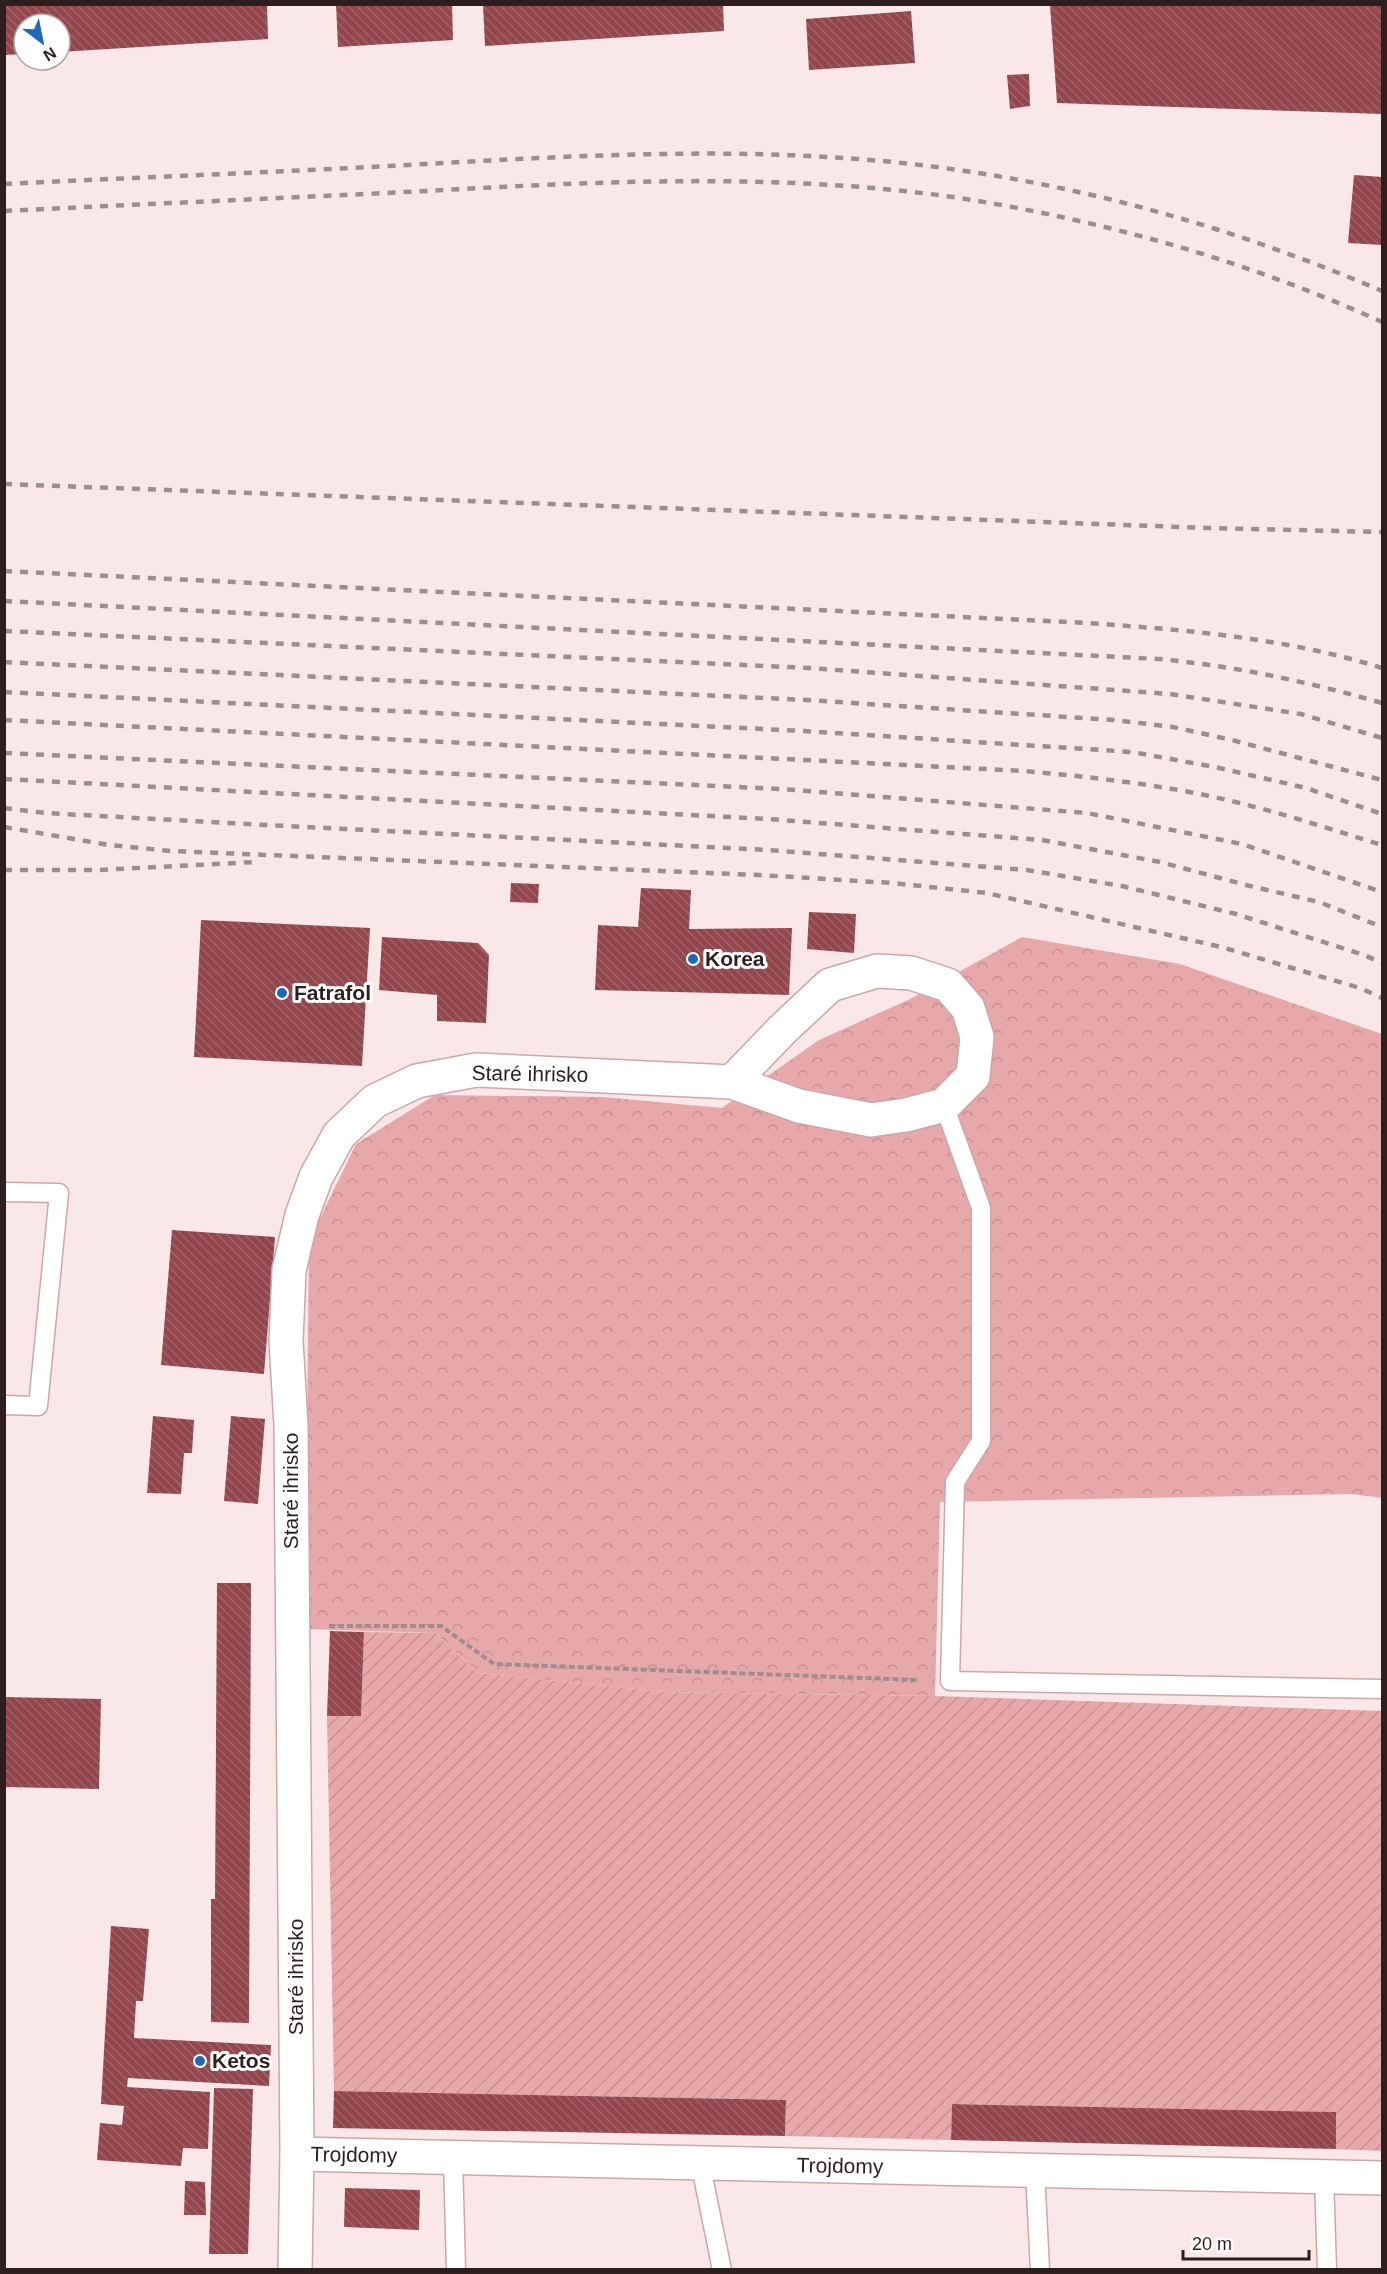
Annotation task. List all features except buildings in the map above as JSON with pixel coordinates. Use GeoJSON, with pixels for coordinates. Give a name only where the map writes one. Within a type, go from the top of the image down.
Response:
{"type":"FeatureCollection","features":[{"type":"Feature","properties":{"kind":"street"},"geometry":{"type":"LineString","coordinates":[[732,1082],[830,985],[877,971],[911,973],[948,985],[968,1008],[977,1037],[973,1076],[944,1105]]}},
{"type":"Feature","properties":{"kind":"street","name":"Staré ihrisko"},"geometry":{"type":"LineString","coordinates":[[296,2270],[291,1425],[286,1341],[289,1270],[302,1215],[316,1177],[339,1135],[375,1101],[417,1081],[476,1070],[732,1082],[799,1106],[871,1120],[906,1115],[944,1105]]}},
{"type":"Feature","properties":{"kind":"street","name":"Trojdomy"},"geometry":{"type":"LineString","coordinates":[[297,2154],[1383,2178]]}},
{"type":"Feature","properties":{"kind":"lane"},"geometry":{"type":"LineString","coordinates":[[944,1105],[981,1208],[981,1441],[955,1482],[950,1681],[1383,1689]]}},
{"type":"Feature","properties":{"kind":"lane"},"geometry":{"type":"LineString","coordinates":[[4,1192],[59,1193],[38,1406],[4,1405]]}},
{"type":"Feature","properties":{"kind":"lane"},"geometry":{"type":"LineString","coordinates":[[453,2157],[456,2270]]}},
{"type":"Feature","properties":{"kind":"lane"},"geometry":{"type":"LineString","coordinates":[[700,2163],[722,2270]]}},
{"type":"Feature","properties":{"kind":"lane"},"geometry":{"type":"LineString","coordinates":[[1035,2170],[1040,2270]]}},
{"type":"Feature","properties":{"kind":"lane"},"geometry":{"type":"LineString","coordinates":[[1324,2177],[1327,2270]]}},
{"type":"Feature","properties":{"kind":"path"},"geometry":{"type":"LineString","coordinates":[[292,1626],[441,1626],[494,1664],[950,1681]]}},
{"type":"Feature","properties":{"kind":"green space"},"geometry":{"type":"Polygon","coordinates":[[[1022,937],[1180,964],[1382,1034],[1382,1498],[1352,1494],[940,1502],[935,1696],[666,1692],[478,1673],[435,1633],[305,1629],[309,1241],[356,1144],[435,1095],[603,1097],[722,1108],[819,1040],[908,1000],[1022,937]]]}},
{"type":"Feature","properties":{"kind":"green space"},"geometry":{"type":"Polygon","coordinates":[[[364,1632],[435,1633],[478,1673],[666,1692],[935,1696],[1382,1711],[1382,2151],[1336,2149],[1335,2112],[952,2104],[951,2140],[785,2136],[786,2100],[334,2091],[327,1716],[361,1716],[364,1632]]]}},
{"type":"Feature","properties":{"kind":"railway"},"geometry":{"type":"LineString","coordinates":[[4,184],[560,157],[695,154],[830,157],[965,171],[1125,203],[1281,251],[1382,291]]}},
{"type":"Feature","properties":{"kind":"railway"},"geometry":{"type":"LineString","coordinates":[[4,211],[628,182],[764,182],[899,190],[1020,208],[1126,232],[1230,263],[1332,300],[1382,322]]}},
{"type":"Feature","properties":{"kind":"railway"},"geometry":{"type":"LineString","coordinates":[[4,484],[1208,528],[1382,532]]}},
{"type":"Feature","properties":{"kind":"railway"},"geometry":{"type":"LineString","coordinates":[[4,571],[1088,623],[1199,632],[1273,642],[1382,668]]}},
{"type":"Feature","properties":{"kind":"railway"},"geometry":{"type":"LineString","coordinates":[[4,601],[1159,659],[1272,676],[1382,703]]}},
{"type":"Feature","properties":{"kind":"railway"},"geometry":{"type":"LineString","coordinates":[[4,631],[809,668],[1170,694],[1301,714],[1382,738]]}},
{"type":"Feature","properties":{"kind":"railway"},"geometry":{"type":"LineString","coordinates":[[4,662],[807,700],[1114,720],[1173,727],[1232,740],[1382,780]]}},
{"type":"Feature","properties":{"kind":"railway"},"geometry":{"type":"LineString","coordinates":[[4,692],[804,731],[1132,752],[1215,767],[1306,788],[1382,814]]}},
{"type":"Feature","properties":{"kind":"railway"},"geometry":{"type":"LineString","coordinates":[[4,720],[1025,771],[1110,780],[1195,793],[1267,810],[1382,845]]}},
{"type":"Feature","properties":{"kind":"railway"},"geometry":{"type":"LineString","coordinates":[[4,753],[781,789],[1087,813],[1242,844],[1382,892]]}},
{"type":"Feature","properties":{"kind":"railway"},"geometry":{"type":"LineString","coordinates":[[4,779],[768,819],[1042,840],[1160,862],[1319,902],[1382,927]]}},
{"type":"Feature","properties":{"kind":"railway"},"geometry":{"type":"LineString","coordinates":[[4,808],[45,813],[768,850],[1027,870],[1122,886],[1236,914],[1364,955],[1382,963]]}},
{"type":"Feature","properties":{"kind":"railway"},"geometry":{"type":"LineString","coordinates":[[4,827],[109,845],[171,851],[759,875],[892,883],[987,893],[1221,947],[1360,988],[1382,998]]}},
{"type":"Feature","properties":{"kind":"railway"},"geometry":{"type":"LineString","coordinates":[[4,870],[98,870],[256,862]]}},
{"type":"Feature","properties":{"kind":"place","name":"Korea"},"geometry":{"type":"Point","coordinates":[693,959]}},
{"type":"Feature","properties":{"kind":"place","name":"Fatrafol"},"geometry":{"type":"Point","coordinates":[282,993]}},
{"type":"Feature","properties":{"kind":"place","name":"Ketos"},"geometry":{"type":"Point","coordinates":[200,2061]}}]}
